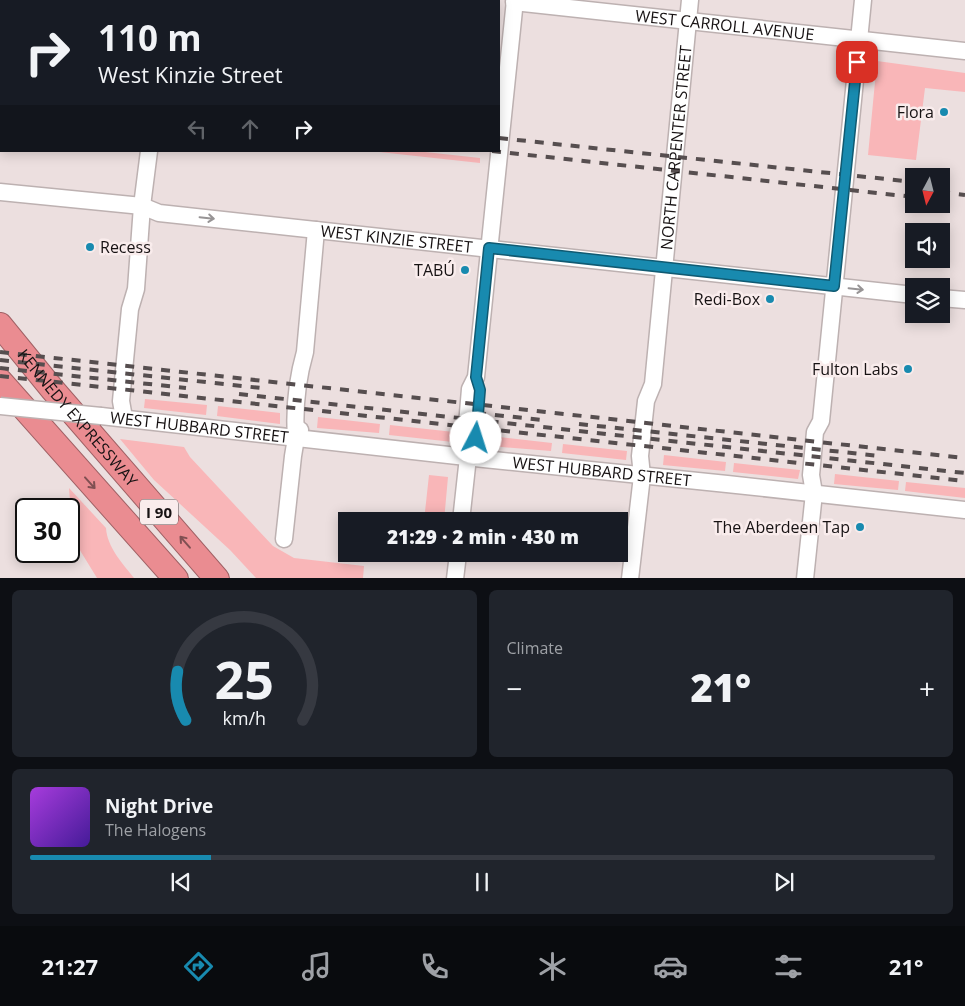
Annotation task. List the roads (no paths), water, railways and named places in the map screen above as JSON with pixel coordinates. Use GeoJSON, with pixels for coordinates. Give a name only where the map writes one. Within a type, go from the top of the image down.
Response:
{"type":"FeatureCollection","features":[{"type":"Feature","properties":{"kind":"highway","name":"KENNEDY EXPRESSWAY"},"geometry":{"type":"LineString","coordinates":[[0,325],[53,390],[217,578]]}},
{"type":"Feature","properties":{"kind":"highway","name":"KENNEDY EXPRESSWAY"},"geometry":{"type":"LineString","coordinates":[[0,381],[169,573]]}},
{"type":"Feature","properties":{"kind":"street","name":"NORTH CARPENTER STREET"},"geometry":{"type":"LineString","coordinates":[[630,578],[642,476],[651,456],[656,402],[652,384],[690,0]]}},
{"type":"Feature","properties":{"kind":"street"},"geometry":{"type":"LineString","coordinates":[[805,578],[814,493],[821,476],[825,434],[821,421],[863,0]]}},
{"type":"Feature","properties":{"kind":"street","name":"WEST CARROLL AVENUE"},"geometry":{"type":"LineString","coordinates":[[515,1],[965,51]]}},
{"type":"Feature","properties":{"kind":"street"},"geometry":{"type":"LineString","coordinates":[[500,144],[515,1]]}},
{"type":"Feature","properties":{"kind":"street"},"geometry":{"type":"LineString","coordinates":[[124,418],[131,402],[140,311],[136,289],[148,152]]}},
{"type":"Feature","properties":{"kind":"street"},"geometry":{"type":"LineString","coordinates":[[462,512],[468,457],[466,437],[470,389],[476,377],[499,152]]}},
{"type":"Feature","properties":{"kind":"street","name":"WEST KINZIE STREET"},"geometry":{"type":"LineString","coordinates":[[0,192],[142,206],[159,213],[905,294]]}},
{"type":"Feature","properties":{"kind":"street"},"geometry":{"type":"LineString","coordinates":[[284,539],[296,438],[305,418],[309,371],[304,352],[316,230]]}},
{"type":"Feature","properties":{"kind":"street"},"geometry":{"type":"LineString","coordinates":[[950,299],[965,300]]}},
{"type":"Feature","properties":{"kind":"street","name":"WEST HUBBARD STREET"},"geometry":{"type":"LineString","coordinates":[[0,406],[965,510]]}},
{"type":"Feature","properties":{"kind":"street"},"geometry":{"type":"LineString","coordinates":[[455,578],[457,562]]}},
{"type":"Feature","properties":{"kind":"railway"},"geometry":{"type":"LineString","coordinates":[[500,138],[905,181]]}},
{"type":"Feature","properties":{"kind":"railway"},"geometry":{"type":"LineString","coordinates":[[500,152],[905,196]]}},
{"type":"Feature","properties":{"kind":"railway"},"geometry":{"type":"LineString","coordinates":[[950,193],[965,195]]}},
{"type":"Feature","properties":{"kind":"railway"},"geometry":{"type":"LineString","coordinates":[[0,352],[965,458]]}},
{"type":"Feature","properties":{"kind":"railway"},"geometry":{"type":"LineString","coordinates":[[0,360],[261,388]]}},
{"type":"Feature","properties":{"kind":"railway"},"geometry":{"type":"LineString","coordinates":[[0,368],[186,388]]}},
{"type":"Feature","properties":{"kind":"railway"},"geometry":{"type":"LineString","coordinates":[[0,376],[965,481]]}},
{"type":"Feature","properties":{"kind":"railway"},"geometry":{"type":"LineString","coordinates":[[239,394],[965,473]]}},
{"type":"Feature","properties":{"kind":"railway"},"geometry":{"type":"LineString","coordinates":[[477,413],[542,420]]}},
{"type":"Feature","properties":{"kind":"railway"},"geometry":{"type":"LineString","coordinates":[[579,424],[880,456]]}},
{"type":"Feature","properties":{"kind":"place","name":"Flora"},"geometry":{"type":"Point","coordinates":[944,112]}},
{"type":"Feature","properties":{"kind":"place","name":"Recess"},"geometry":{"type":"Point","coordinates":[90,247]}},
{"type":"Feature","properties":{"kind":"place","name":"TABÚ"},"geometry":{"type":"Point","coordinates":[465,270]}},
{"type":"Feature","properties":{"kind":"place","name":"Redi-Box"},"geometry":{"type":"Point","coordinates":[770,299]}},
{"type":"Feature","properties":{"kind":"place","name":"Fulton Labs"},"geometry":{"type":"Point","coordinates":[908,369]}},
{"type":"Feature","properties":{"kind":"place","name":"The Aberdeen Tap"},"geometry":{"type":"Point","coordinates":[860,527]}}]}
